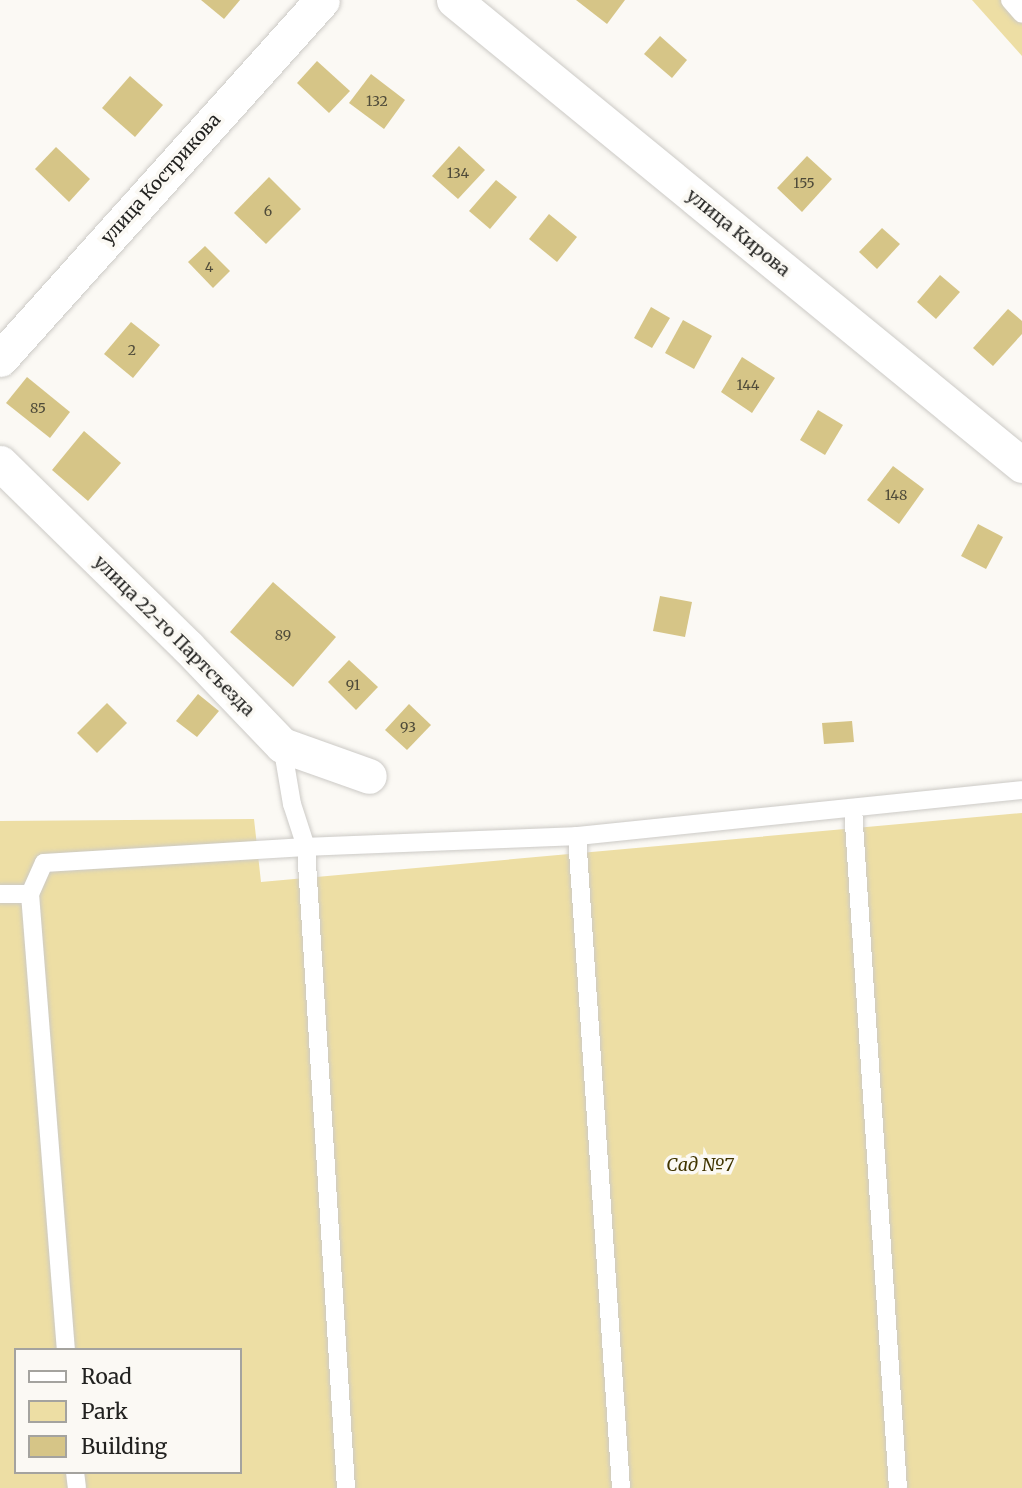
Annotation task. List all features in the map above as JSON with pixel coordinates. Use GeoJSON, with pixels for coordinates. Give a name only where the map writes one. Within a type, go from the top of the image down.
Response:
{"type":"FeatureCollection","features":[{"type":"Feature","properties":{"kind":"street","name":"улица Кострикова"},"geometry":{"type":"LineString","coordinates":[[0,359],[322,0]]}},
{"type":"Feature","properties":{"kind":"street","name":"улица Кирова"},"geometry":{"type":"LineString","coordinates":[[454,0],[1022,465]]}},
{"type":"Feature","properties":{"kind":"street","name":"улица 22-го Партсъезда"},"geometry":{"type":"LineString","coordinates":[[0,463],[187,646],[282,745],[369,776]]}},
{"type":"Feature","properties":{"kind":"lane"},"geometry":{"type":"LineString","coordinates":[[1010,0],[1022,14]]}},
{"type":"Feature","properties":{"kind":"lane"},"geometry":{"type":"LineString","coordinates":[[282,745],[292,804],[306,847],[346,1488]]}},
{"type":"Feature","properties":{"kind":"lane"},"geometry":{"type":"LineString","coordinates":[[66,1348],[30,894],[44,863],[306,847],[577,836],[1022,790]]}},
{"type":"Feature","properties":{"kind":"lane"},"geometry":{"type":"LineString","coordinates":[[853,809],[898,1488]]}},
{"type":"Feature","properties":{"kind":"lane"},"geometry":{"type":"LineString","coordinates":[[577,836],[621,1488]]}},
{"type":"Feature","properties":{"kind":"lane"},"geometry":{"type":"LineString","coordinates":[[0,894],[30,894]]}},
{"type":"Feature","properties":{"kind":"green space"},"geometry":{"type":"Polygon","coordinates":[[[972,0],[1022,0],[1022,56],[972,0]]]}},
{"type":"Feature","properties":{"kind":"green space","name":"Сад №7"},"geometry":{"type":"Polygon","coordinates":[[[1022,813],[1022,1488],[0,1488],[0,821],[254,819],[261,882],[1022,813]]]}},
{"type":"Feature","properties":{"kind":"building"},"geometry":{"type":"Polygon","coordinates":[[[201,0],[240,0],[224,19],[201,0]]]}},
{"type":"Feature","properties":{"kind":"building"},"geometry":{"type":"Polygon","coordinates":[[[576,0],[625,0],[607,24],[576,0]]]}},
{"type":"Feature","properties":{"kind":"building"},"geometry":{"type":"Polygon","coordinates":[[[660,36],[687,60],[672,78],[644,54],[660,36]]]}},
{"type":"Feature","properties":{"kind":"building"},"geometry":{"type":"Polygon","coordinates":[[[317,61],[350,91],[329,113],[297,83],[317,61]]]}},
{"type":"Feature","properties":{"kind":"building"},"geometry":{"type":"Polygon","coordinates":[[[371,74],[405,100],[384,129],[349,103],[371,74]]]}},
{"type":"Feature","properties":{"kind":"building"},"geometry":{"type":"Polygon","coordinates":[[[130,76],[163,105],[135,137],[102,108],[130,76]]]}},
{"type":"Feature","properties":{"kind":"building"},"geometry":{"type":"Polygon","coordinates":[[[459,146],[485,170],[458,199],[432,176],[459,146]]]}},
{"type":"Feature","properties":{"kind":"building"},"geometry":{"type":"Polygon","coordinates":[[[56,147],[90,179],[69,202],[35,169],[56,147]]]}},
{"type":"Feature","properties":{"kind":"building"},"geometry":{"type":"Polygon","coordinates":[[[807,156],[832,179],[802,212],[777,188],[807,156]]]}},
{"type":"Feature","properties":{"kind":"building"},"geometry":{"type":"Polygon","coordinates":[[[269,177],[301,209],[266,244],[234,213],[269,177]]]}},
{"type":"Feature","properties":{"kind":"building"},"geometry":{"type":"Polygon","coordinates":[[[496,180],[517,197],[490,229],[469,211],[496,180]]]}},
{"type":"Feature","properties":{"kind":"building"},"geometry":{"type":"Polygon","coordinates":[[[549,214],[577,237],[557,262],[529,239],[549,214]]]}},
{"type":"Feature","properties":{"kind":"building"},"geometry":{"type":"Polygon","coordinates":[[[882,228],[900,244],[877,269],[859,252],[882,228]]]}},
{"type":"Feature","properties":{"kind":"building"},"geometry":{"type":"Polygon","coordinates":[[[205,246],[230,271],[213,288],[188,262],[205,246]]]}},
{"type":"Feature","properties":{"kind":"building"},"geometry":{"type":"Polygon","coordinates":[[[940,275],[960,292],[936,319],[917,302],[940,275]]]}},
{"type":"Feature","properties":{"kind":"building"},"geometry":{"type":"Polygon","coordinates":[[[651,307],[670,318],[652,348],[634,338],[651,307]]]}},
{"type":"Feature","properties":{"kind":"building"},"geometry":{"type":"Polygon","coordinates":[[[1008,309],[1022,321],[1022,334],[993,366],[973,348],[1008,309]]]}},
{"type":"Feature","properties":{"kind":"building"},"geometry":{"type":"Polygon","coordinates":[[[683,320],[712,336],[694,369],[665,353],[683,320]]]}},
{"type":"Feature","properties":{"kind":"building"},"geometry":{"type":"Polygon","coordinates":[[[131,322],[160,345],[133,378],[104,354],[131,322]]]}},
{"type":"Feature","properties":{"kind":"building"},"geometry":{"type":"Polygon","coordinates":[[[742,357],[775,378],[752,413],[721,392],[742,357]]]}},
{"type":"Feature","properties":{"kind":"building"},"geometry":{"type":"Polygon","coordinates":[[[27,377],[70,412],[50,438],[6,403],[27,377]]]}},
{"type":"Feature","properties":{"kind":"building"},"geometry":{"type":"Polygon","coordinates":[[[818,410],[843,425],[825,455],[800,440],[818,410]]]}},
{"type":"Feature","properties":{"kind":"building"},"geometry":{"type":"Polygon","coordinates":[[[84,431],[121,463],[88,501],[52,470],[84,431]]]}},
{"type":"Feature","properties":{"kind":"building"},"geometry":{"type":"Polygon","coordinates":[[[893,466],[924,489],[899,524],[867,500],[893,466]]]}},
{"type":"Feature","properties":{"kind":"building"},"geometry":{"type":"Polygon","coordinates":[[[978,524],[1003,537],[986,569],[961,556],[978,524]]]}},
{"type":"Feature","properties":{"kind":"building"},"geometry":{"type":"Polygon","coordinates":[[[273,582],[336,637],[293,687],[230,632],[273,582]]]}},
{"type":"Feature","properties":{"kind":"building"},"geometry":{"type":"Polygon","coordinates":[[[660,596],[692,602],[685,637],[653,631],[660,596]]]}},
{"type":"Feature","properties":{"kind":"building"},"geometry":{"type":"Polygon","coordinates":[[[349,660],[378,687],[356,710],[328,682],[349,660]]]}},
{"type":"Feature","properties":{"kind":"building"},"geometry":{"type":"Polygon","coordinates":[[[198,694],[219,711],[197,737],[176,721],[198,694]]]}},
{"type":"Feature","properties":{"kind":"building"},"geometry":{"type":"Polygon","coordinates":[[[107,703],[127,723],[97,753],[77,733],[107,703]]]}},
{"type":"Feature","properties":{"kind":"building"},"geometry":{"type":"Polygon","coordinates":[[[409,704],[431,725],[407,750],[385,730],[409,704]]]}},
{"type":"Feature","properties":{"kind":"building"},"geometry":{"type":"Polygon","coordinates":[[[852,721],[854,742],[824,744],[822,723],[852,721]]]}}]}
